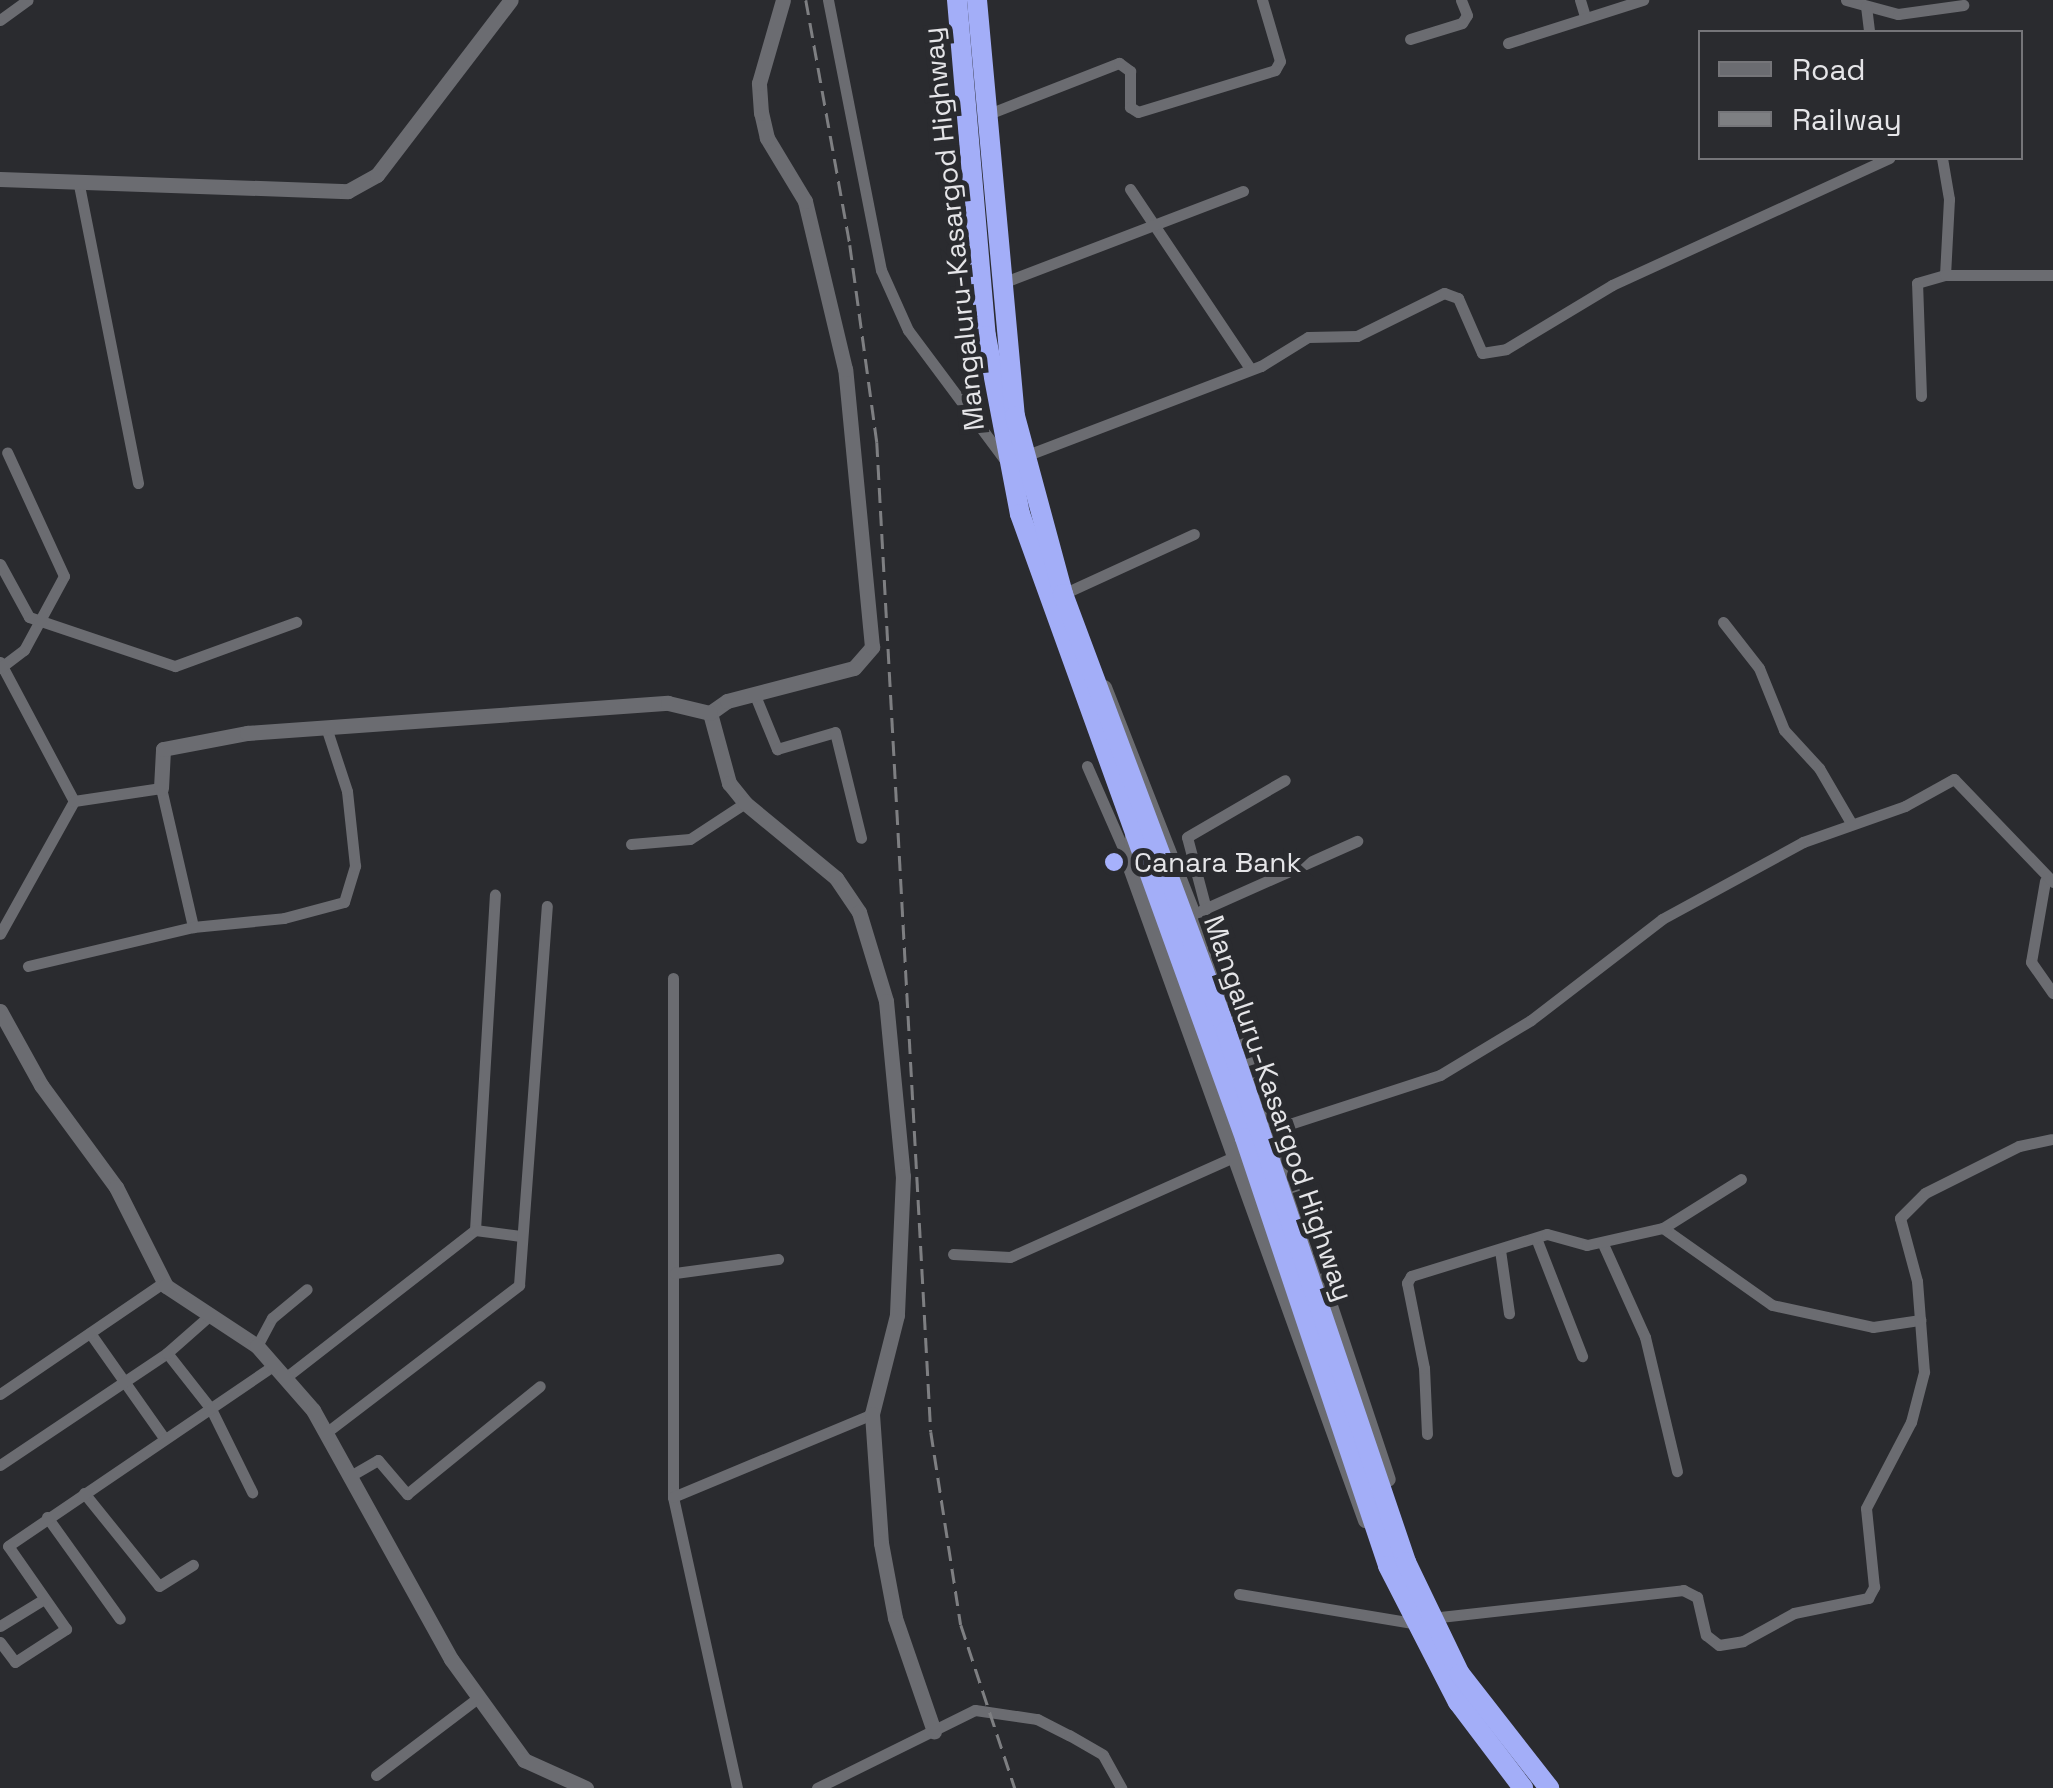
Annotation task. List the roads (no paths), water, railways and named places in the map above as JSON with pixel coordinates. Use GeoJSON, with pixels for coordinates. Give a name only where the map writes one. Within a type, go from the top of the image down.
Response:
{"type":"FeatureCollection","features":[{"type":"Feature","properties":{"kind":"highway","name":"Mangaluru-Kasargod Highway"},"geometry":{"type":"LineString","coordinates":[[957,0],[986,336],[1044,587],[1249,1140]]}},
{"type":"Feature","properties":{"kind":"highway","name":"Mangaluru-Kasargod Highway"},"geometry":{"type":"LineString","coordinates":[[977,0],[998,284],[1016,460],[1387,1537],[1458,1702],[1522,1788]]}},
{"type":"Feature","properties":{"kind":"highway","name":"Mangaluru-Kasargod Highway"},"geometry":{"type":"LineString","coordinates":[[1422,1620],[1550,1788]]}},
{"type":"Feature","properties":{"kind":"street"},"geometry":{"type":"LineString","coordinates":[[0,20],[28,0]]}},
{"type":"Feature","properties":{"kind":"street"},"geometry":{"type":"LineString","coordinates":[[0,180],[348,191],[377,175],[511,0]]}},
{"type":"Feature","properties":{"kind":"street"},"geometry":{"type":"LineString","coordinates":[[193,927],[160,788],[163,749],[247,733],[668,703],[710,713],[754,693],[854,668],[866,658],[872,635],[842,357],[805,200],[767,138],[760,113],[760,82],[783,0]]}},
{"type":"Feature","properties":{"kind":"street"},"geometry":{"type":"LineString","coordinates":[[828,0],[881,270],[908,330],[1016,460],[1282,357],[1308,337],[1356,336],[1452,293],[1482,353],[1506,349],[1612,285],[1885,160]]}},
{"type":"Feature","properties":{"kind":"street"},"geometry":{"type":"LineString","coordinates":[[986,115],[1119,63],[1130,70],[1130,106],[1138,112],[1274,70],[1280,61],[1262,0]]}},
{"type":"Feature","properties":{"kind":"street"},"geometry":{"type":"LineString","coordinates":[[1410,40],[1462,23],[1467,15],[1462,0]]}},
{"type":"Feature","properties":{"kind":"street"},"geometry":{"type":"LineString","coordinates":[[1580,0],[1584,16]]}},
{"type":"Feature","properties":{"kind":"street"},"geometry":{"type":"LineString","coordinates":[[1508,43],[1643,0]]}},
{"type":"Feature","properties":{"kind":"street"},"geometry":{"type":"LineString","coordinates":[[1846,0],[1898,14],[1963,6]]}},
{"type":"Feature","properties":{"kind":"street"},"geometry":{"type":"LineString","coordinates":[[1866,6],[1869,30]]}},
{"type":"Feature","properties":{"kind":"street"},"geometry":{"type":"LineString","coordinates":[[1942,160],[1950,199],[1945,276]]}},
{"type":"Feature","properties":{"kind":"street"},"geometry":{"type":"LineString","coordinates":[[78,180],[138,482]]}},
{"type":"Feature","properties":{"kind":"street"},"geometry":{"type":"LineString","coordinates":[[1130,189],[1150,228],[1225,336],[1246,354],[1249,367]]}},
{"type":"Feature","properties":{"kind":"street"},"geometry":{"type":"LineString","coordinates":[[998,284],[1243,191]]}},
{"type":"Feature","properties":{"kind":"street"},"geometry":{"type":"LineString","coordinates":[[1921,396],[1912,287],[1945,276],[2053,276]]}},
{"type":"Feature","properties":{"kind":"street"},"geometry":{"type":"LineString","coordinates":[[7,452],[64,576],[24,650],[1,665],[74,801]]}},
{"type":"Feature","properties":{"kind":"street"},"geometry":{"type":"LineString","coordinates":[[1063,594],[1194,534]]}},
{"type":"Feature","properties":{"kind":"street"},"geometry":{"type":"LineString","coordinates":[[0,564],[29,617],[175,666],[296,622]]}},
{"type":"Feature","properties":{"kind":"street"},"geometry":{"type":"LineString","coordinates":[[1723,622],[1759,668],[1784,730],[1820,768],[1851,822]]}},
{"type":"Feature","properties":{"kind":"street"},"geometry":{"type":"LineString","coordinates":[[1089,663],[1118,709],[1200,911]]}},
{"type":"Feature","properties":{"kind":"street"},"geometry":{"type":"LineString","coordinates":[[754,693],[777,749],[835,732],[861,838]]}},
{"type":"Feature","properties":{"kind":"street"},"geometry":{"type":"LineString","coordinates":[[710,713],[714,747],[744,803],[836,878],[850,897],[867,926],[886,1001],[903,1176],[897,1315],[872,1414],[881,1543],[895,1618],[934,1732]]}},
{"type":"Feature","properties":{"kind":"street"},"geometry":{"type":"LineString","coordinates":[[28,966],[193,927],[316,912],[344,902],[352,892],[356,876],[347,791],[326,728]]}},
{"type":"Feature","properties":{"kind":"street"},"geometry":{"type":"LineString","coordinates":[[1087,766],[1376,1440],[1396,1507],[1387,1537]]}},
{"type":"Feature","properties":{"kind":"street"},"geometry":{"type":"LineString","coordinates":[[953,1254],[1010,1257],[1249,1140],[1440,1074],[1531,1020],[1662,919],[1851,822],[1905,806],[1954,779],[2049,882],[2031,962],[2053,993]]}},
{"type":"Feature","properties":{"kind":"street"},"geometry":{"type":"LineString","coordinates":[[1249,1140],[1187,837],[1285,780]]}},
{"type":"Feature","properties":{"kind":"street"},"geometry":{"type":"LineString","coordinates":[[74,801],[160,788]]}},
{"type":"Feature","properties":{"kind":"street"},"geometry":{"type":"LineString","coordinates":[[0,934],[74,801]]}},
{"type":"Feature","properties":{"kind":"street"},"geometry":{"type":"LineString","coordinates":[[631,844],[690,839],[744,803]]}},
{"type":"Feature","properties":{"kind":"street"},"geometry":{"type":"LineString","coordinates":[[1127,857],[1132,831]]}},
{"type":"Feature","properties":{"kind":"street"},"geometry":{"type":"LineString","coordinates":[[1200,911],[1357,840]]}},
{"type":"Feature","properties":{"kind":"street"},"geometry":{"type":"LineString","coordinates":[[475,1230],[495,895]]}},
{"type":"Feature","properties":{"kind":"street"},"geometry":{"type":"LineString","coordinates":[[327,1432],[519,1285],[547,906]]}},
{"type":"Feature","properties":{"kind":"street"},"geometry":{"type":"LineString","coordinates":[[674,978],[673,1496],[737,1788]]}},
{"type":"Feature","properties":{"kind":"street"},"geometry":{"type":"LineString","coordinates":[[0,1011],[41,1085],[116,1187],[164,1282],[208,1317],[257,1346],[327,1432],[451,1659],[524,1760],[586,1788]]}},
{"type":"Feature","properties":{"kind":"street"},"geometry":{"type":"LineString","coordinates":[[1239,1594],[1422,1620],[1683,1590],[1698,1598],[1706,1635],[1720,1645],[1743,1641],[1794,1613],[1868,1598],[1874,1586],[1866,1508],[1911,1422],[1924,1372],[1920,1320],[1900,1218],[1904,1208],[2019,1146],[2051,1140]]}},
{"type":"Feature","properties":{"kind":"street"},"geometry":{"type":"LineString","coordinates":[[1427,1434],[1424,1368],[1407,1284],[1411,1276],[1547,1234],[1572,1246],[1603,1244],[1663,1228],[1741,1179]]}},
{"type":"Feature","properties":{"kind":"street"},"geometry":{"type":"LineString","coordinates":[[1663,1228],[1772,1305],[1873,1327],[1920,1320]]}},
{"type":"Feature","properties":{"kind":"street"},"geometry":{"type":"LineString","coordinates":[[0,1642],[14,1662],[66,1629],[8,1546],[164,1438],[280,1372],[475,1230],[521,1236]]}},
{"type":"Feature","properties":{"kind":"street"},"geometry":{"type":"LineString","coordinates":[[1536,1238],[1582,1356]]}},
{"type":"Feature","properties":{"kind":"street"},"geometry":{"type":"LineString","coordinates":[[1603,1244],[1646,1337],[1677,1471]]}},
{"type":"Feature","properties":{"kind":"street"},"geometry":{"type":"LineString","coordinates":[[1500,1250],[1510,1313]]}},
{"type":"Feature","properties":{"kind":"street"},"geometry":{"type":"LineString","coordinates":[[675,1274],[778,1260]]}},
{"type":"Feature","properties":{"kind":"street"},"geometry":{"type":"LineString","coordinates":[[0,1394],[164,1282]]}},
{"type":"Feature","properties":{"kind":"street"},"geometry":{"type":"LineString","coordinates":[[257,1346],[272,1318],[307,1289]]}},
{"type":"Feature","properties":{"kind":"street"},"geometry":{"type":"LineString","coordinates":[[0,1465],[168,1353],[208,1317]]}},
{"type":"Feature","properties":{"kind":"street"},"geometry":{"type":"LineString","coordinates":[[90,1332],[164,1438]]}},
{"type":"Feature","properties":{"kind":"street"},"geometry":{"type":"LineString","coordinates":[[168,1353],[211,1409],[252,1492]]}},
{"type":"Feature","properties":{"kind":"street"},"geometry":{"type":"LineString","coordinates":[[352,1475],[378,1460],[408,1494],[540,1386]]}},
{"type":"Feature","properties":{"kind":"street"},"geometry":{"type":"LineString","coordinates":[[673,1496],[872,1414]]}},
{"type":"Feature","properties":{"kind":"street"},"geometry":{"type":"LineString","coordinates":[[84,1493],[159,1586],[193,1565]]}},
{"type":"Feature","properties":{"kind":"street"},"geometry":{"type":"LineString","coordinates":[[47,1517],[120,1619]]}},
{"type":"Feature","properties":{"kind":"street"},"geometry":{"type":"LineString","coordinates":[[0,1626],[44,1599]]}},
{"type":"Feature","properties":{"kind":"street"},"geometry":{"type":"LineString","coordinates":[[376,1774],[478,1698]]}},
{"type":"Feature","properties":{"kind":"street"},"geometry":{"type":"LineString","coordinates":[[817,1788],[975,1710],[1036,1718],[1103,1756],[1121,1788]]}},
{"type":"Feature","properties":{"kind":"railway"},"geometry":{"type":"LineString","coordinates":[[806,0],[850,245],[877,442],[931,1432],[961,1625],[1015,1788]]}},
{"type":"Feature","properties":{"kind":"place","name":"Canara Bank"},"geometry":{"type":"Point","coordinates":[1114,862]}}]}
